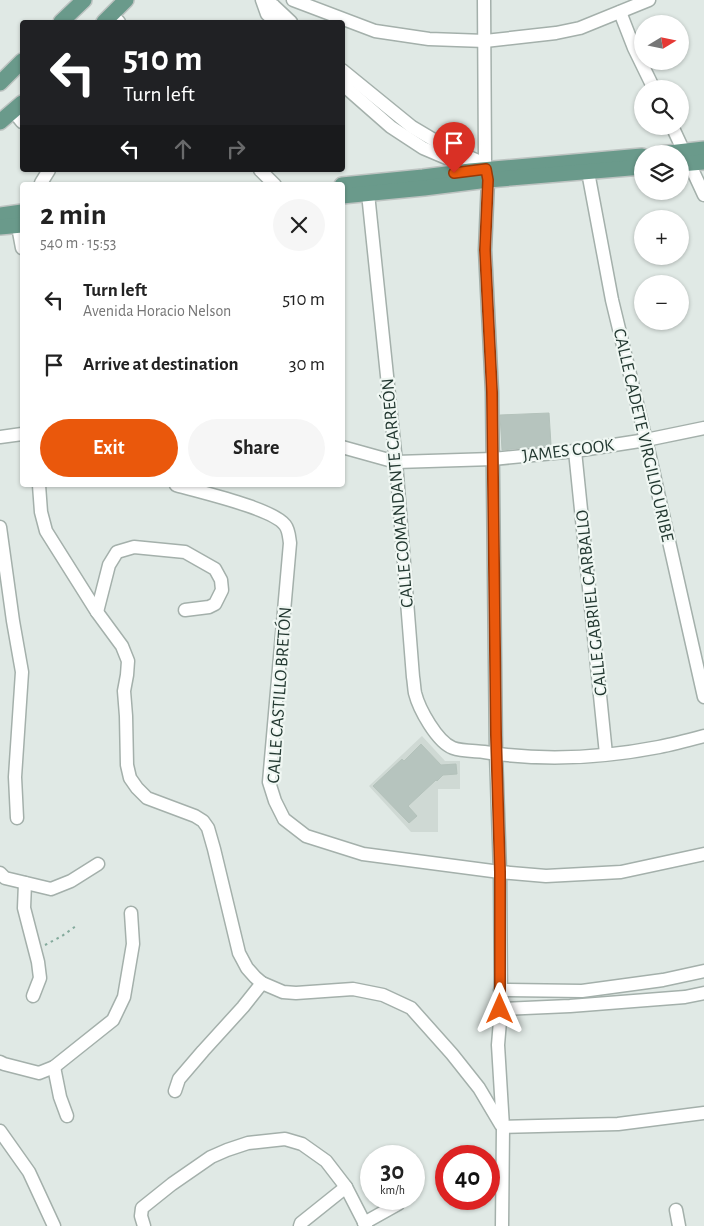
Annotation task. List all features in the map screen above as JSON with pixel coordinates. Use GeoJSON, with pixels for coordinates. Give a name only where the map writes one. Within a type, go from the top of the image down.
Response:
{"type":"FeatureCollection","features":[{"type":"Feature","properties":{"kind":"main road"},"geometry":{"type":"LineString","coordinates":[[63,20],[84,0]]}},
{"type":"Feature","properties":{"kind":"main road"},"geometry":{"type":"LineString","coordinates":[[112,20],[126,0]]}},
{"type":"Feature","properties":{"kind":"main road"},"geometry":{"type":"LineString","coordinates":[[2,78],[20,64]]}},
{"type":"Feature","properties":{"kind":"main road"},"geometry":{"type":"LineString","coordinates":[[0,122],[20,112]]}},
{"type":"Feature","properties":{"kind":"main road"},"geometry":{"type":"LineString","coordinates":[[689,160],[704,149]]}},
{"type":"Feature","properties":{"kind":"main road"},"geometry":{"type":"LineString","coordinates":[[345,195],[368,189],[471,176],[486,171],[634,157]]}},
{"type":"Feature","properties":{"kind":"main road"},"geometry":{"type":"LineString","coordinates":[[486,171],[588,172],[634,168]]}},
{"type":"Feature","properties":{"kind":"main road"},"geometry":{"type":"LineString","coordinates":[[345,185],[368,189]]}},
{"type":"Feature","properties":{"kind":"main road"},"geometry":{"type":"LineString","coordinates":[[0,215],[20,218]]}},
{"type":"Feature","properties":{"kind":"main road"},"geometry":{"type":"LineString","coordinates":[[0,227],[20,218]]}},
{"type":"Feature","properties":{"kind":"street"},"geometry":{"type":"LineString","coordinates":[[263,0],[267,14],[274,20]]}},
{"type":"Feature","properties":{"kind":"street"},"geometry":{"type":"LineString","coordinates":[[263,0],[274,6],[289,20]]}},
{"type":"Feature","properties":{"kind":"street"},"geometry":{"type":"LineString","coordinates":[[293,0],[375,31],[429,39],[485,41],[556,33],[580,28],[649,0]]}},
{"type":"Feature","properties":{"kind":"street"},"geometry":{"type":"LineString","coordinates":[[484,0],[485,250],[492,392],[496,754],[500,872],[500,1009],[498,1045],[503,1127],[502,1226]]}},
{"type":"Feature","properties":{"kind":"street"},"geometry":{"type":"LineString","coordinates":[[620,12],[634,48],[650,80]]}},
{"type":"Feature","properties":{"kind":"street"},"geometry":{"type":"LineString","coordinates":[[345,72],[412,127],[486,171]]}},
{"type":"Feature","properties":{"kind":"street"},"geometry":{"type":"LineString","coordinates":[[345,87],[391,128],[423,148],[463,165],[471,176]]}},
{"type":"Feature","properties":{"kind":"street"},"geometry":{"type":"LineString","coordinates":[[689,160],[704,195]]}},
{"type":"Feature","properties":{"kind":"street"},"geometry":{"type":"LineString","coordinates":[[262,172],[272,182]]}},
{"type":"Feature","properties":{"kind":"street","name":"CALLE CADETE VIRGILIO URIBE"},"geometry":{"type":"LineString","coordinates":[[588,172],[612,300],[646,440],[704,697]]}},
{"type":"Feature","properties":{"kind":"street","name":"CALLE COMANDANTE CARREÓN"},"geometry":{"type":"LineString","coordinates":[[368,189],[396,462],[415,692],[430,725],[453,748],[526,757],[606,754],[659,747],[704,736]]}},
{"type":"Feature","properties":{"kind":"street","name":"JAMES COOK"},"geometry":{"type":"LineString","coordinates":[[345,448],[396,462],[493,459],[575,451],[646,440],[704,428]]}},
{"type":"Feature","properties":{"kind":"street"},"geometry":{"type":"LineString","coordinates":[[0,437],[20,434]]}},
{"type":"Feature","properties":{"kind":"street","name":"CALLE GABRIEL CARBALLO"},"geometry":{"type":"LineString","coordinates":[[575,451],[606,754]]}},
{"type":"Feature","properties":{"kind":"street"},"geometry":{"type":"LineString","coordinates":[[38,487],[41,512],[46,531],[97,612],[122,646],[128,661],[124,691],[127,764],[130,778],[147,798],[195,816],[203,821],[208,828],[240,953],[247,968],[262,983],[283,992],[296,993],[353,989],[383,995],[411,1008],[479,1088],[503,1127]]}},
{"type":"Feature","properties":{"kind":"street","name":"CALLE CASTILLO BRETÓN"},"geometry":{"type":"LineString","coordinates":[[183,487],[255,507],[277,517],[286,525],[290,543],[269,782],[275,801],[284,818],[306,836],[363,854],[500,872],[546,876],[621,872],[704,854]]}},
{"type":"Feature","properties":{"kind":"street"},"geometry":{"type":"LineString","coordinates":[[0,527],[22,672],[15,777],[17,818]]}},
{"type":"Feature","properties":{"kind":"street"},"geometry":{"type":"LineString","coordinates":[[97,612],[109,564],[117,552],[134,547],[185,552],[215,569],[221,580],[222,590],[215,604],[209,607],[184,610]]}},
{"type":"Feature","properties":{"kind":"street"},"geometry":{"type":"LineString","coordinates":[[0,874],[5,878],[51,889],[72,881],[98,864]]}},
{"type":"Feature","properties":{"kind":"street"},"geometry":{"type":"LineString","coordinates":[[25,883],[24,908],[38,962],[40,978],[34,996]]}},
{"type":"Feature","properties":{"kind":"street"},"geometry":{"type":"LineString","coordinates":[[2,1065],[39,1072],[54,1067],[114,1020],[124,997],[132,944],[131,913]]}},
{"type":"Feature","properties":{"kind":"street"},"geometry":{"type":"LineString","coordinates":[[500,990],[582,991],[663,980],[704,971]]}},
{"type":"Feature","properties":{"kind":"street"},"geometry":{"type":"LineString","coordinates":[[175,1091],[179,1079],[262,983]]}},
{"type":"Feature","properties":{"kind":"street"},"geometry":{"type":"LineString","coordinates":[[500,1009],[685,998],[704,993]]}},
{"type":"Feature","properties":{"kind":"street"},"geometry":{"type":"LineString","coordinates":[[54,1067],[60,1098],[66,1116]]}},
{"type":"Feature","properties":{"kind":"street"},"geometry":{"type":"LineString","coordinates":[[503,1127],[618,1124],[704,1113]]}},
{"type":"Feature","properties":{"kind":"street"},"geometry":{"type":"LineString","coordinates":[[0,1132],[29,1172],[54,1226]]}},
{"type":"Feature","properties":{"kind":"street"},"geometry":{"type":"LineString","coordinates":[[144,1226],[141,1216],[142,1208],[172,1184],[211,1158],[227,1150],[256,1142],[285,1139],[302,1144],[326,1161],[346,1187],[365,1224],[388,1210]]}},
{"type":"Feature","properties":{"kind":"street"},"geometry":{"type":"LineString","coordinates":[[300,1226],[301,1223],[346,1187]]}},
{"type":"Feature","properties":{"kind":"street"},"geometry":{"type":"LineString","coordinates":[[676,1210],[678,1226]]}},
{"type":"Feature","properties":{"kind":"path"},"geometry":{"type":"LineString","coordinates":[[34,950],[62,936],[76,926]]}},
{"type":"Feature","properties":{"kind":"shaded area"},"geometry":{"type":"Polygon","coordinates":[[[422,736],[445,761],[460,761],[460,789],[438,789],[438,832],[411,832],[369,786],[422,736]]]}},
{"type":"Feature","properties":{"kind":"building"},"geometry":{"type":"Polygon","coordinates":[[[549,413],[551,445],[502,450],[500,415],[549,413]]]}},
{"type":"Feature","properties":{"kind":"building"},"geometry":{"type":"Polygon","coordinates":[[[421,744],[441,765],[456,764],[457,774],[443,775],[408,806],[417,816],[409,823],[373,786],[402,759],[404,761],[421,744]]]}},
{"type":"Feature","properties":{"kind":"route"},"geometry":{"type":"LineString","coordinates":[[454,173],[486,169],[488,180],[485,250],[492,392],[493,563],[500,872],[500,1009]]}}]}
